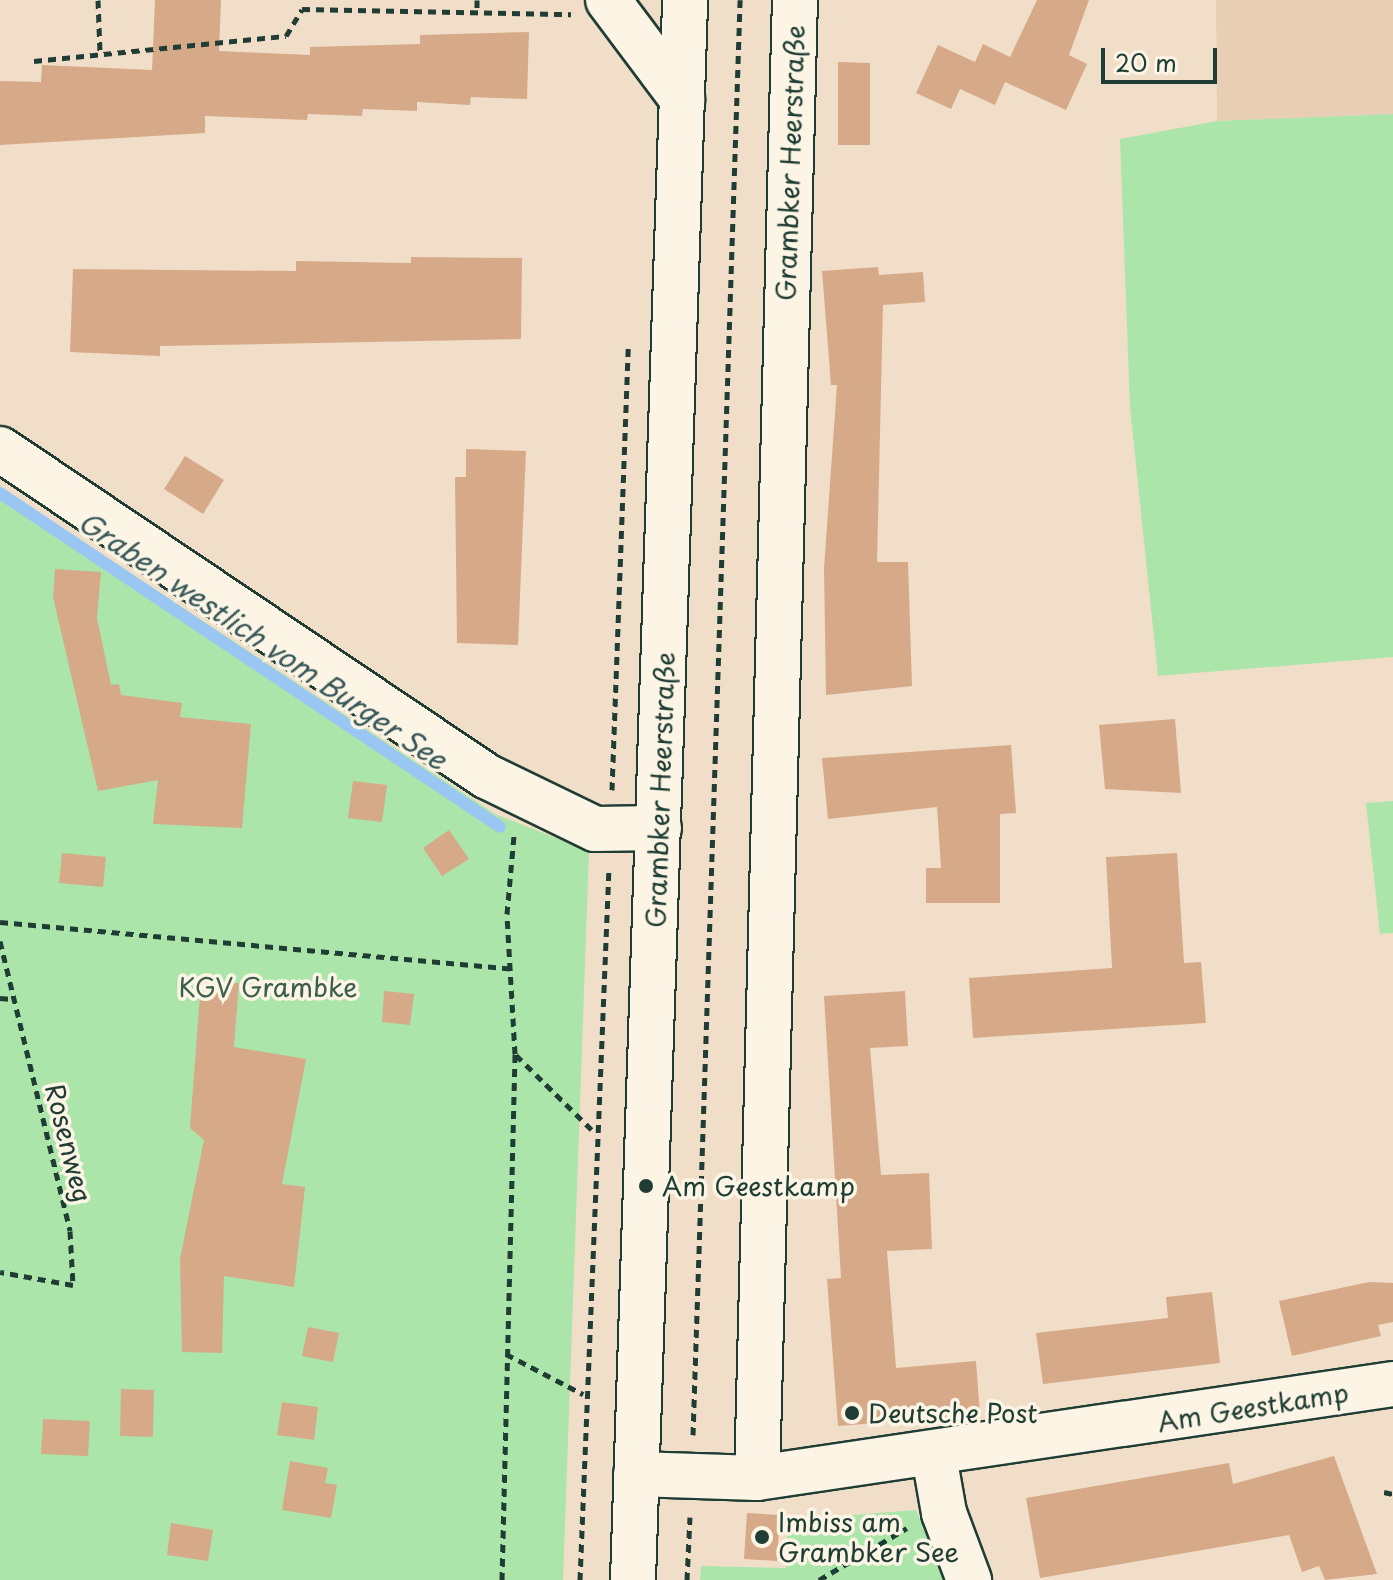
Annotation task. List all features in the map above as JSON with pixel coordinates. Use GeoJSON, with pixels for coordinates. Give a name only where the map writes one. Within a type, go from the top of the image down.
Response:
{"type":"FeatureCollection","features":[{"type":"Feature","properties":{"kind":"street","name":"Grambker Heerstraße"},"geometry":{"type":"LineString","coordinates":[[633,1580],[685,0]]}},
{"type":"Feature","properties":{"kind":"street","name":"Grambker Heerstraße"},"geometry":{"type":"LineString","coordinates":[[757,1478],[795,0]]}},
{"type":"Feature","properties":{"kind":"street"},"geometry":{"type":"LineString","coordinates":[[608,3],[682,99]]}},
{"type":"Feature","properties":{"kind":"street"},"geometry":{"type":"LineString","coordinates":[[0,449],[527,798],[595,829],[659,828]]}},
{"type":"Feature","properties":{"kind":"street","name":"Am Geestkamp"},"geometry":{"type":"LineString","coordinates":[[636,1474],[757,1478],[934,1456],[1393,1384]]}},
{"type":"Feature","properties":{"kind":"street"},"geometry":{"type":"LineString","coordinates":[[934,1456],[944,1513],[969,1580]]}},
{"type":"Feature","properties":{"kind":"path"},"geometry":{"type":"LineString","coordinates":[[98,0],[100,52]]}},
{"type":"Feature","properties":{"kind":"path"},"geometry":{"type":"LineString","coordinates":[[477,0],[477,13]]}},
{"type":"Feature","properties":{"kind":"path"},"geometry":{"type":"LineString","coordinates":[[687,1580],[740,0]]}},
{"type":"Feature","properties":{"kind":"path"},"geometry":{"type":"LineString","coordinates":[[34,61],[100,52],[286,36],[302,9],[565,16],[608,3]]}},
{"type":"Feature","properties":{"kind":"path"},"geometry":{"type":"LineString","coordinates":[[502,1580],[515,1054],[515,969],[507,914],[510,845],[527,798]]}},
{"type":"Feature","properties":{"kind":"path"},"geometry":{"type":"LineString","coordinates":[[0,922],[515,969]]}},
{"type":"Feature","properties":{"kind":"path","name":"Rosenweg"},"geometry":{"type":"LineString","coordinates":[[0,941],[70,1231],[73,1285],[0,1272]]}},
{"type":"Feature","properties":{"kind":"path"},"geometry":{"type":"LineString","coordinates":[[0,998],[12,999]]}},
{"type":"Feature","properties":{"kind":"path"},"geometry":{"type":"LineString","coordinates":[[515,1054],[595,1133]]}},
{"type":"Feature","properties":{"kind":"path"},"geometry":{"type":"LineString","coordinates":[[506,1354],[583,1394]]}},
{"type":"Feature","properties":{"kind":"path"},"geometry":{"type":"LineString","coordinates":[[1384,1492],[1393,1494]]}},
{"type":"Feature","properties":{"kind":"path"},"geometry":{"type":"LineString","coordinates":[[819,1580],[870,1545],[944,1513]]}},
{"type":"Feature","properties":{"kind":"shaded area"},"geometry":{"type":"Polygon","coordinates":[[[1216,0],[1393,0],[1393,114],[1217,121],[1216,0]]]}},
{"type":"Feature","properties":{"kind":"green space"},"geometry":{"type":"Polygon","coordinates":[[[1393,114],[1393,657],[1158,676],[1130,407],[1120,139],[1217,121],[1393,114]]]}},
{"type":"Feature","properties":{"kind":"green space","name":"KGV Grambke"},"geometry":{"type":"Polygon","coordinates":[[[0,487],[495,814],[589,851],[563,1580],[0,1580],[0,487]]]}},
{"type":"Feature","properties":{"kind":"green space"},"geometry":{"type":"Polygon","coordinates":[[[1393,801],[1393,933],[1380,934],[1366,803],[1393,801]]]}},
{"type":"Feature","properties":{"kind":"green space"},"geometry":{"type":"Polygon","coordinates":[[[916,1510],[945,1580],[700,1580],[701,1566],[786,1568],[788,1520],[916,1510]]]}},
{"type":"Feature","properties":{"kind":"building"},"geometry":{"type":"Polygon","coordinates":[[[155,0],[221,0],[219,51],[310,55],[310,47],[420,44],[420,35],[529,32],[527,99],[471,97],[470,105],[417,102],[417,111],[363,109],[362,116],[308,114],[307,120],[205,116],[205,133],[0,145],[0,81],[41,82],[42,65],[152,70],[155,0]]]}},
{"type":"Feature","properties":{"kind":"building"},"geometry":{"type":"Polygon","coordinates":[[[1037,0],[1089,0],[1069,55],[1087,64],[1066,110],[1005,82],[995,105],[960,89],[951,109],[916,93],[938,45],[975,62],[983,44],[1010,57],[1037,0]]]}},
{"type":"Feature","properties":{"kind":"building"},"geometry":{"type":"Polygon","coordinates":[[[838,62],[870,63],[870,145],[838,145],[838,62]]]}},
{"type":"Feature","properties":{"kind":"building"},"geometry":{"type":"Polygon","coordinates":[[[411,257],[522,258],[521,339],[160,346],[160,356],[70,352],[73,269],[296,271],[296,261],[411,263],[411,257]]]}},
{"type":"Feature","properties":{"kind":"building"},"geometry":{"type":"Polygon","coordinates":[[[878,267],[879,275],[923,272],[925,302],[883,305],[877,562],[908,562],[912,686],[826,695],[824,568],[837,385],[831,385],[822,271],[878,267]]]}},
{"type":"Feature","properties":{"kind":"building"},"geometry":{"type":"Polygon","coordinates":[[[466,449],[526,451],[518,645],[457,643],[455,477],[466,477],[466,449]]]}},
{"type":"Feature","properties":{"kind":"building"},"geometry":{"type":"Polygon","coordinates":[[[185,456],[224,480],[203,514],[164,489],[185,456]]]}},
{"type":"Feature","properties":{"kind":"building"},"geometry":{"type":"Polygon","coordinates":[[[55,569],[101,572],[97,618],[111,685],[119,684],[121,695],[182,703],[180,717],[251,724],[242,828],[153,824],[158,780],[98,791],[53,597],[55,569]]]}},
{"type":"Feature","properties":{"kind":"building"},"geometry":{"type":"Polygon","coordinates":[[[1175,719],[1181,793],[1105,789],[1099,725],[1175,719]]]}},
{"type":"Feature","properties":{"kind":"building"},"geometry":{"type":"Polygon","coordinates":[[[1011,745],[1016,813],[1000,814],[1000,903],[926,903],[926,868],[941,868],[937,807],[828,819],[822,758],[1011,745]]]}},
{"type":"Feature","properties":{"kind":"building"},"geometry":{"type":"Polygon","coordinates":[[[353,781],[387,785],[382,822],[348,818],[353,781]]]}},
{"type":"Feature","properties":{"kind":"building"},"geometry":{"type":"Polygon","coordinates":[[[449,830],[469,859],[442,876],[423,848],[449,830]]]}},
{"type":"Feature","properties":{"kind":"building"},"geometry":{"type":"Polygon","coordinates":[[[62,853],[106,857],[103,887],[59,883],[62,853]]]}},
{"type":"Feature","properties":{"kind":"building"},"geometry":{"type":"Polygon","coordinates":[[[1177,853],[1184,963],[1201,962],[1206,1023],[973,1038],[969,978],[1112,968],[1106,857],[1177,853]]]}},
{"type":"Feature","properties":{"kind":"building"},"geometry":{"type":"Polygon","coordinates":[[[201,981],[239,983],[234,1047],[306,1059],[282,1184],[305,1187],[294,1287],[224,1276],[222,1353],[182,1352],[180,1259],[204,1140],[190,1128],[201,981]]]}},
{"type":"Feature","properties":{"kind":"building"},"geometry":{"type":"Polygon","coordinates":[[[384,991],[414,994],[410,1025],[382,1022],[384,991]]]}},
{"type":"Feature","properties":{"kind":"building"},"geometry":{"type":"Polygon","coordinates":[[[905,991],[908,1046],[870,1048],[881,1175],[929,1173],[932,1249],[887,1251],[896,1368],[976,1361],[980,1415],[838,1426],[827,1279],[841,1278],[824,996],[905,991]]]}},
{"type":"Feature","properties":{"kind":"building"},"geometry":{"type":"Polygon","coordinates":[[[1369,1282],[1393,1283],[1393,1322],[1378,1325],[1381,1336],[1292,1356],[1279,1301],[1369,1282]]]}},
{"type":"Feature","properties":{"kind":"building"},"geometry":{"type":"Polygon","coordinates":[[[1212,1292],[1220,1363],[1043,1384],[1036,1333],[1168,1318],[1166,1297],[1212,1292]]]}},
{"type":"Feature","properties":{"kind":"building"},"geometry":{"type":"Polygon","coordinates":[[[308,1327],[339,1333],[333,1362],[302,1356],[308,1327]]]}},
{"type":"Feature","properties":{"kind":"building"},"geometry":{"type":"Polygon","coordinates":[[[121,1389],[154,1390],[153,1437],[120,1436],[121,1389]]]}},
{"type":"Feature","properties":{"kind":"building"},"geometry":{"type":"Polygon","coordinates":[[[282,1402],[318,1407],[314,1440],[277,1435],[282,1402]]]}},
{"type":"Feature","properties":{"kind":"building"},"geometry":{"type":"Polygon","coordinates":[[[43,1419],[90,1421],[88,1456],[41,1454],[43,1419]]]}},
{"type":"Feature","properties":{"kind":"building"},"geometry":{"type":"Polygon","coordinates":[[[1334,1456],[1377,1574],[1325,1580],[1319,1566],[1302,1572],[1289,1535],[1040,1578],[1026,1498],[1229,1463],[1233,1484],[1334,1456]]]}},
{"type":"Feature","properties":{"kind":"building"},"geometry":{"type":"Polygon","coordinates":[[[290,1461],[328,1468],[325,1483],[337,1485],[331,1518],[282,1510],[290,1461]]]}},
{"type":"Feature","properties":{"kind":"building","name":"Imbiss am Grambker See"},"geometry":{"type":"Polygon","coordinates":[[[747,1513],[780,1515],[777,1561],[744,1559],[747,1513]]]}},
{"type":"Feature","properties":{"kind":"building"},"geometry":{"type":"Polygon","coordinates":[[[171,1523],[213,1530],[208,1561],[167,1555],[171,1523]]]}},
{"type":"Feature","properties":{"kind":"waterway","name":"Graben westlich vom Burger See"},"geometry":{"type":"LineString","coordinates":[[0,493],[500,827]]}},
{"type":"Feature","properties":{"kind":"place","name":"Am Geestkamp"},"geometry":{"type":"Point","coordinates":[646,1186]}},
{"type":"Feature","properties":{"kind":"place","name":"Deutsche Post"},"geometry":{"type":"Point","coordinates":[852,1413]}},
{"type":"Feature","properties":{"kind":"place","name":"Imbiss am Grambker See"},"geometry":{"type":"Point","coordinates":[762,1537]}}]}
